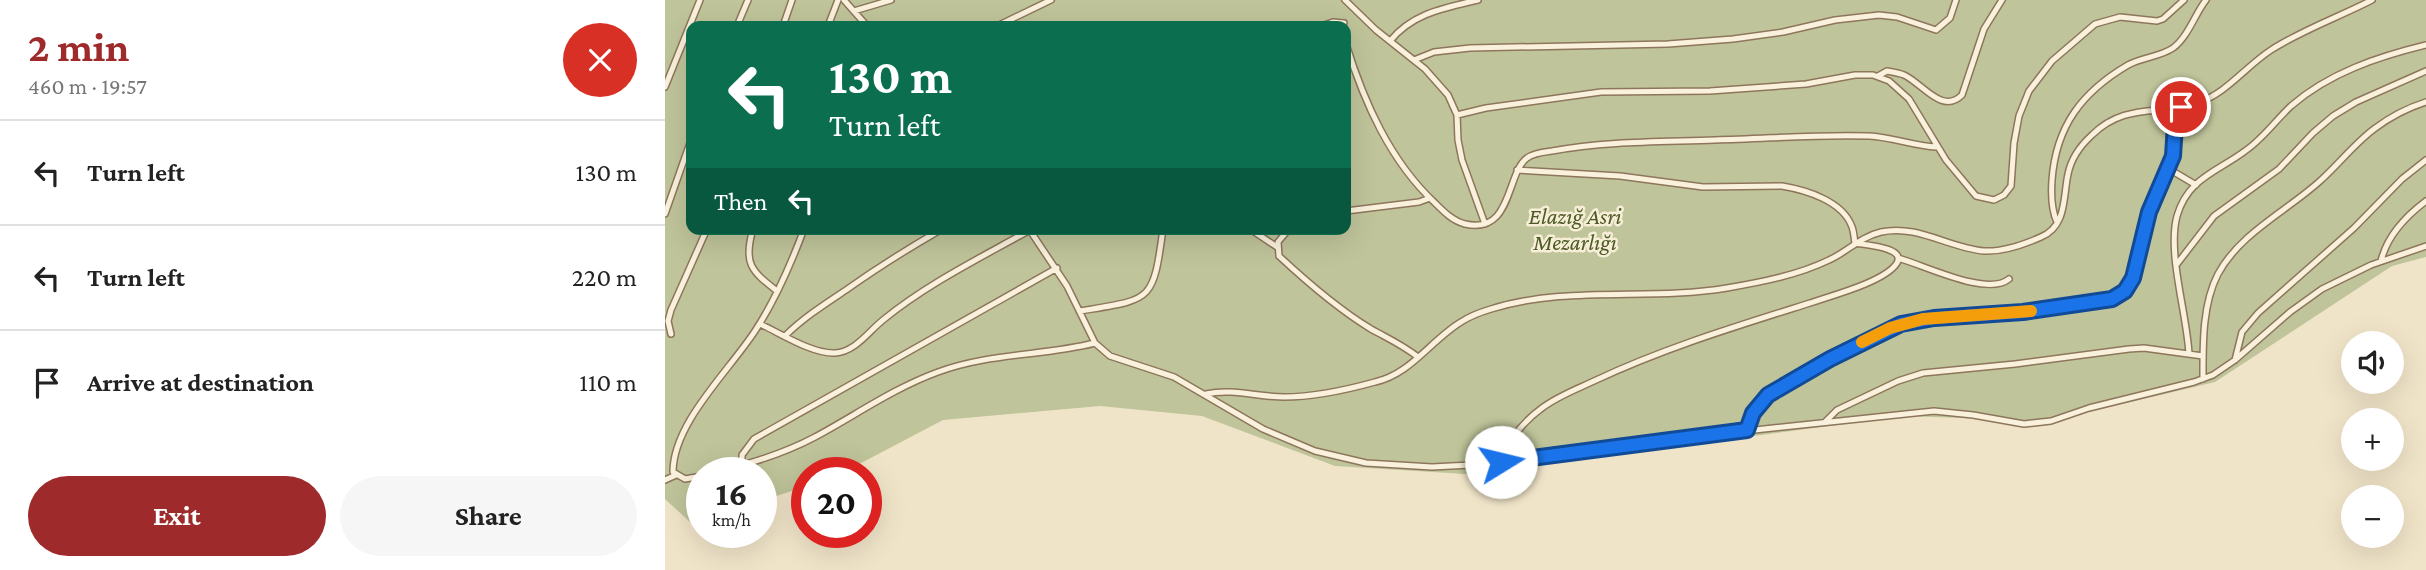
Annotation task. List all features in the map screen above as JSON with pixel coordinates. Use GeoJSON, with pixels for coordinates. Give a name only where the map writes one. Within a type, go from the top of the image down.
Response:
{"type":"FeatureCollection","features":[{"type":"Feature","properties":{"kind":"lane"},"geometry":{"type":"LineString","coordinates":[[692,21],[700,0]]}},
{"type":"Feature","properties":{"kind":"lane"},"geometry":{"type":"LineString","coordinates":[[739,21],[748,0]]}},
{"type":"Feature","properties":{"kind":"lane"},"geometry":{"type":"LineString","coordinates":[[785,21],[792,0]]}},
{"type":"Feature","properties":{"kind":"lane"},"geometry":{"type":"LineString","coordinates":[[830,21],[838,0]]}},
{"type":"Feature","properties":{"kind":"lane"},"geometry":{"type":"LineString","coordinates":[[844,0],[863,21]]}},
{"type":"Feature","properties":{"kind":"lane"},"geometry":{"type":"LineString","coordinates":[[854,11],[891,0]]}},
{"type":"Feature","properties":{"kind":"lane"},"geometry":{"type":"LineString","coordinates":[[1007,21],[1051,0]]}},
{"type":"Feature","properties":{"kind":"lane"},"geometry":{"type":"LineString","coordinates":[[1345,0],[1444,89],[1457,115],[1459,150],[1485,224]]}},
{"type":"Feature","properties":{"kind":"lane"},"geometry":{"type":"LineString","coordinates":[[1390,41],[1410,22],[1426,13],[1478,0]]}},
{"type":"Feature","properties":{"kind":"lane"},"geometry":{"type":"LineString","coordinates":[[1414,61],[1434,52],[1470,48],[1668,44],[1722,40],[1879,15],[1897,17],[1936,30],[1950,18],[1957,0]]}},
{"type":"Feature","properties":{"kind":"lane"},"geometry":{"type":"LineString","coordinates":[[1878,76],[1887,71],[1905,75],[1941,100],[1949,102],[1958,99],[1962,95],[1984,29],[2002,0]]}},
{"type":"Feature","properties":{"kind":"lane"},"geometry":{"type":"LineString","coordinates":[[1457,115],[1486,108],[1601,92],[1710,91],[1806,84],[1855,75],[1878,76],[1896,86],[1909,99],[1937,146],[1976,196],[1987,200],[1999,198],[2011,186],[2016,130],[2023,104],[2035,80],[2052,61],[2095,24],[2120,17],[2157,21],[2163,19],[2184,0]]}},
{"type":"Feature","properties":{"kind":"lane"},"geometry":{"type":"LineString","coordinates":[[2057,222],[2052,201],[2054,163],[2058,142],[2068,120],[2085,99],[2129,64],[2174,47],[2206,0]]}},
{"type":"Feature","properties":{"kind":"lane"},"geometry":{"type":"LineString","coordinates":[[1206,394],[1218,391],[1286,397],[1315,395],[1380,382],[1402,370],[1463,320],[1507,304],[1542,298],[1680,294],[1730,287],[1812,268],[1880,232],[1901,230],[1990,251],[2044,236],[2064,210],[2068,172],[2072,162],[2092,135],[2108,122],[2141,110],[2176,108],[2202,101],[2221,92],[2274,48],[2372,0]]}},
{"type":"Feature","properties":{"kind":"lane"},"geometry":{"type":"LineString","coordinates":[[1346,21],[1354,9]]}},
{"type":"Feature","properties":{"kind":"lane"},"geometry":{"type":"LineString","coordinates":[[665,87],[686,35]]}},
{"type":"Feature","properties":{"kind":"lane"},"geometry":{"type":"LineString","coordinates":[[2189,354],[2175,244],[2176,218],[2181,205],[2196,184],[2214,169],[2256,143],[2290,107],[2317,86],[2365,63],[2426,45]]}},
{"type":"Feature","properties":{"kind":"lane"},"geometry":{"type":"LineString","coordinates":[[1351,60],[1377,125],[1396,156],[1430,198],[1458,222],[1470,225],[1485,224],[1496,215],[1507,202],[1517,170],[1530,155],[1615,143],[1871,136],[1937,146]]}},
{"type":"Feature","properties":{"kind":"lane"},"geometry":{"type":"LineString","coordinates":[[2177,264],[2214,216],[2279,169],[2333,116],[2356,102],[2426,71]]}},
{"type":"Feature","properties":{"kind":"lane"},"geometry":{"type":"LineString","coordinates":[[2203,379],[2210,295],[2223,266],[2237,248],[2320,181],[2374,129],[2400,113],[2426,102]]}},
{"type":"Feature","properties":{"kind":"lane"},"geometry":{"type":"LineString","coordinates":[[1747,430],[1753,413],[1768,395],[1830,359],[1901,324],[1934,318],[2023,312],[2119,296],[2131,283],[2157,188],[2169,169],[2176,143],[2176,108]]}},
{"type":"Feature","properties":{"kind":"lane"},"geometry":{"type":"LineString","coordinates":[[665,214],[686,154]]}},
{"type":"Feature","properties":{"kind":"lane"},"geometry":{"type":"LineString","coordinates":[[2235,360],[2242,332],[2258,313],[2346,236],[2402,179],[2426,160]]}},
{"type":"Feature","properties":{"kind":"lane"},"geometry":{"type":"LineString","coordinates":[[2169,169],[2196,184]]}},
{"type":"Feature","properties":{"kind":"lane"},"geometry":{"type":"LineString","coordinates":[[1517,170],[1620,176],[1703,187],[1795,188],[1818,196],[1837,208],[1852,226],[1855,243]]}},
{"type":"Feature","properties":{"kind":"lane"},"geometry":{"type":"LineString","coordinates":[[1351,210],[1419,202],[1430,198]]}},
{"type":"Feature","properties":{"kind":"lane"},"geometry":{"type":"LineString","coordinates":[[2381,261],[2384,248],[2393,233],[2426,201]]}},
{"type":"Feature","properties":{"kind":"lane"},"geometry":{"type":"LineString","coordinates":[[671,334],[668,321],[671,310],[704,235]]}},
{"type":"Feature","properties":{"kind":"lane"},"geometry":{"type":"LineString","coordinates":[[751,235],[747,249],[751,265],[759,276],[777,291]]}},
{"type":"Feature","properties":{"kind":"lane"},"geometry":{"type":"LineString","coordinates":[[686,479],[673,472],[674,454],[682,434],[760,324],[801,235]]}},
{"type":"Feature","properties":{"kind":"lane"},"geometry":{"type":"LineString","coordinates":[[785,336],[797,323],[932,235]]}},
{"type":"Feature","properties":{"kind":"lane"},"geometry":{"type":"LineString","coordinates":[[760,324],[805,345],[831,353],[848,349],[926,289],[1020,235]]}},
{"type":"Feature","properties":{"kind":"lane"},"geometry":{"type":"LineString","coordinates":[[1033,235],[1057,268],[1095,343],[1105,352],[1122,362],[1174,377],[1263,429],[1315,451],[1341,458],[1410,467],[1461,467],[1747,430],[1934,411],[2033,424],[2203,379],[2235,360],[2306,300],[2337,280],[2426,246]]}},
{"type":"Feature","properties":{"kind":"lane"},"geometry":{"type":"LineString","coordinates":[[1080,310],[1131,302],[1149,290],[1158,268],[1162,235]]}},
{"type":"Feature","properties":{"kind":"lane"},"geometry":{"type":"LineString","coordinates":[[1259,235],[1277,247]]}},
{"type":"Feature","properties":{"kind":"lane"},"geometry":{"type":"LineString","coordinates":[[1282,235],[1277,247],[1279,256],[1344,311],[1373,330],[1401,343],[1418,357]]}},
{"type":"Feature","properties":{"kind":"lane"},"geometry":{"type":"LineString","coordinates":[[1501,462],[1520,428],[1553,400],[1631,363],[1702,337],[1851,291],[1897,263],[1895,252],[1889,249],[1855,243]]}},
{"type":"Feature","properties":{"kind":"lane"},"geometry":{"type":"LineString","coordinates":[[1898,258],[1969,282],[1994,286],[2008,279]]}},
{"type":"Feature","properties":{"kind":"lane"},"geometry":{"type":"LineString","coordinates":[[742,457],[754,439],[1057,268]]}},
{"type":"Feature","properties":{"kind":"lane"},"geometry":{"type":"LineString","coordinates":[[768,457],[793,448],[905,386],[940,371],[988,358],[1069,349],[1095,343]]}},
{"type":"Feature","properties":{"kind":"lane"},"geometry":{"type":"LineString","coordinates":[[1825,422],[1837,410],[1898,381],[1923,373],[2129,349],[2203,356]]}},
{"type":"Feature","properties":{"kind":"lane"},"geometry":{"type":"LineString","coordinates":[[665,480],[677,475]]}},
{"type":"Feature","properties":{"kind":"green space","name":"Elazığ Asri Mezarlığı"},"geometry":{"type":"Polygon","coordinates":[[[665,0],[2426,0],[2426,257],[2392,266],[2215,382],[2051,421],[1905,416],[1465,474],[1335,466],[1202,416],[1100,406],[943,420],[873,457],[791,457],[791,491],[777,496],[777,457],[686,457],[686,518],[665,499],[665,0]]]}},
{"type":"Feature","properties":{"kind":"slow traffic"},"geometry":{"type":"LineString","coordinates":[[1862,342],[1890,328],[1923,319],[2031,311]]}},
{"type":"Feature","properties":{"kind":"route"},"geometry":{"type":"LineString","coordinates":[[1501,462],[1747,430],[1753,413],[1768,395],[1830,359],[1901,324],[1923,319],[2023,312],[2119,296],[2133,278],[2149,212],[2157,188],[2169,169],[2176,143],[2176,108],[2181,107]]}}]}
